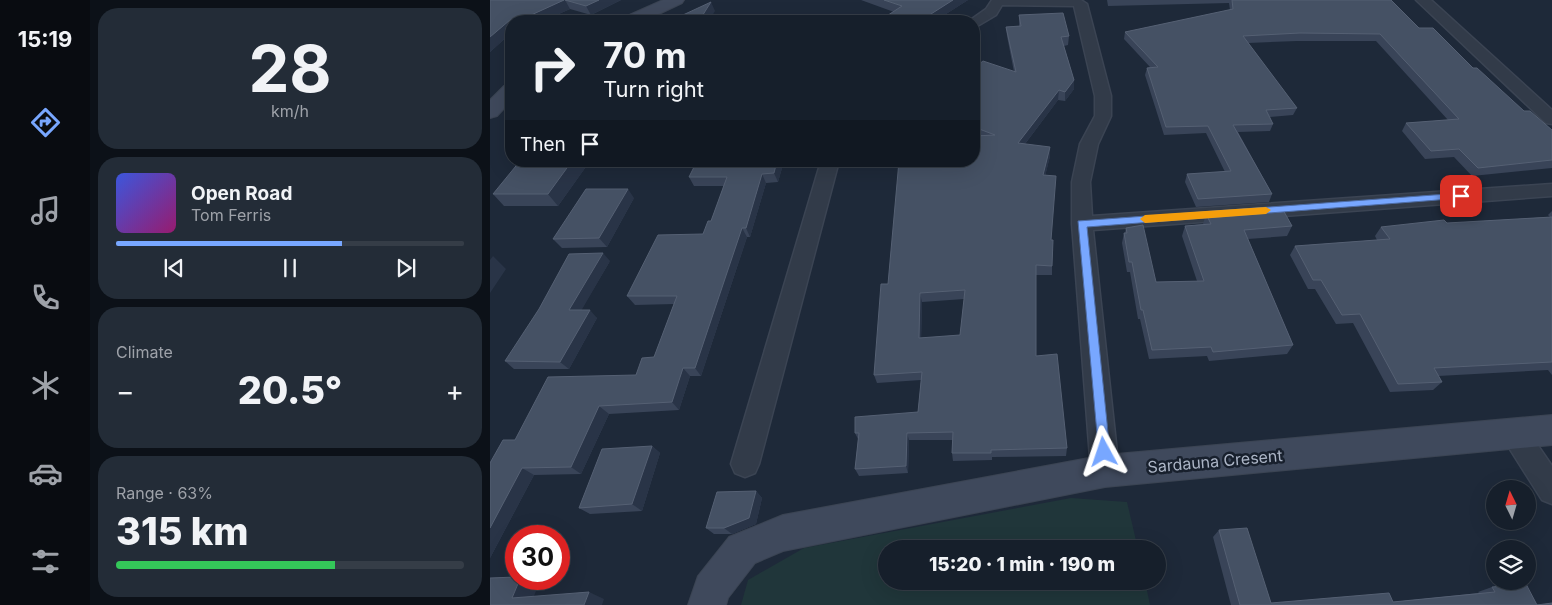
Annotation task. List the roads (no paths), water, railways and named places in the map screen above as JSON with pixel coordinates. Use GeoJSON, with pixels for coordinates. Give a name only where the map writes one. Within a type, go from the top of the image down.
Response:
{"type":"FeatureCollection","features":[{"type":"Feature","properties":{"kind":"street"},"geometry":{"type":"LineString","coordinates":[[644,15],[676,0]]}},
{"type":"Feature","properties":{"kind":"street"},"geometry":{"type":"LineString","coordinates":[[980,20],[991,12],[999,0],[1073,2],[1080,4],[1083,9],[1103,96],[1104,116],[1089,144],[1081,182],[1082,224],[1105,471]]}},
{"type":"Feature","properties":{"kind":"street"},"geometry":{"type":"LineString","coordinates":[[1423,0],[1552,119]]}},
{"type":"Feature","properties":{"kind":"street"},"geometry":{"type":"LineString","coordinates":[[490,112],[505,96]]}},
{"type":"Feature","properties":{"kind":"street"},"geometry":{"type":"LineString","coordinates":[[745,464],[828,167]]}},
{"type":"Feature","properties":{"kind":"street"},"geometry":{"type":"LineString","coordinates":[[1082,224],[1552,190]]}},
{"type":"Feature","properties":{"kind":"street","name":"Sardauna Cresent"},"geometry":{"type":"LineString","coordinates":[[707,605],[711,589],[742,550],[783,533],[1105,471],[1552,430]]}},
{"type":"Feature","properties":{"kind":"street"},"geometry":{"type":"LineString","coordinates":[[1515,434],[1552,490]]}}]}
